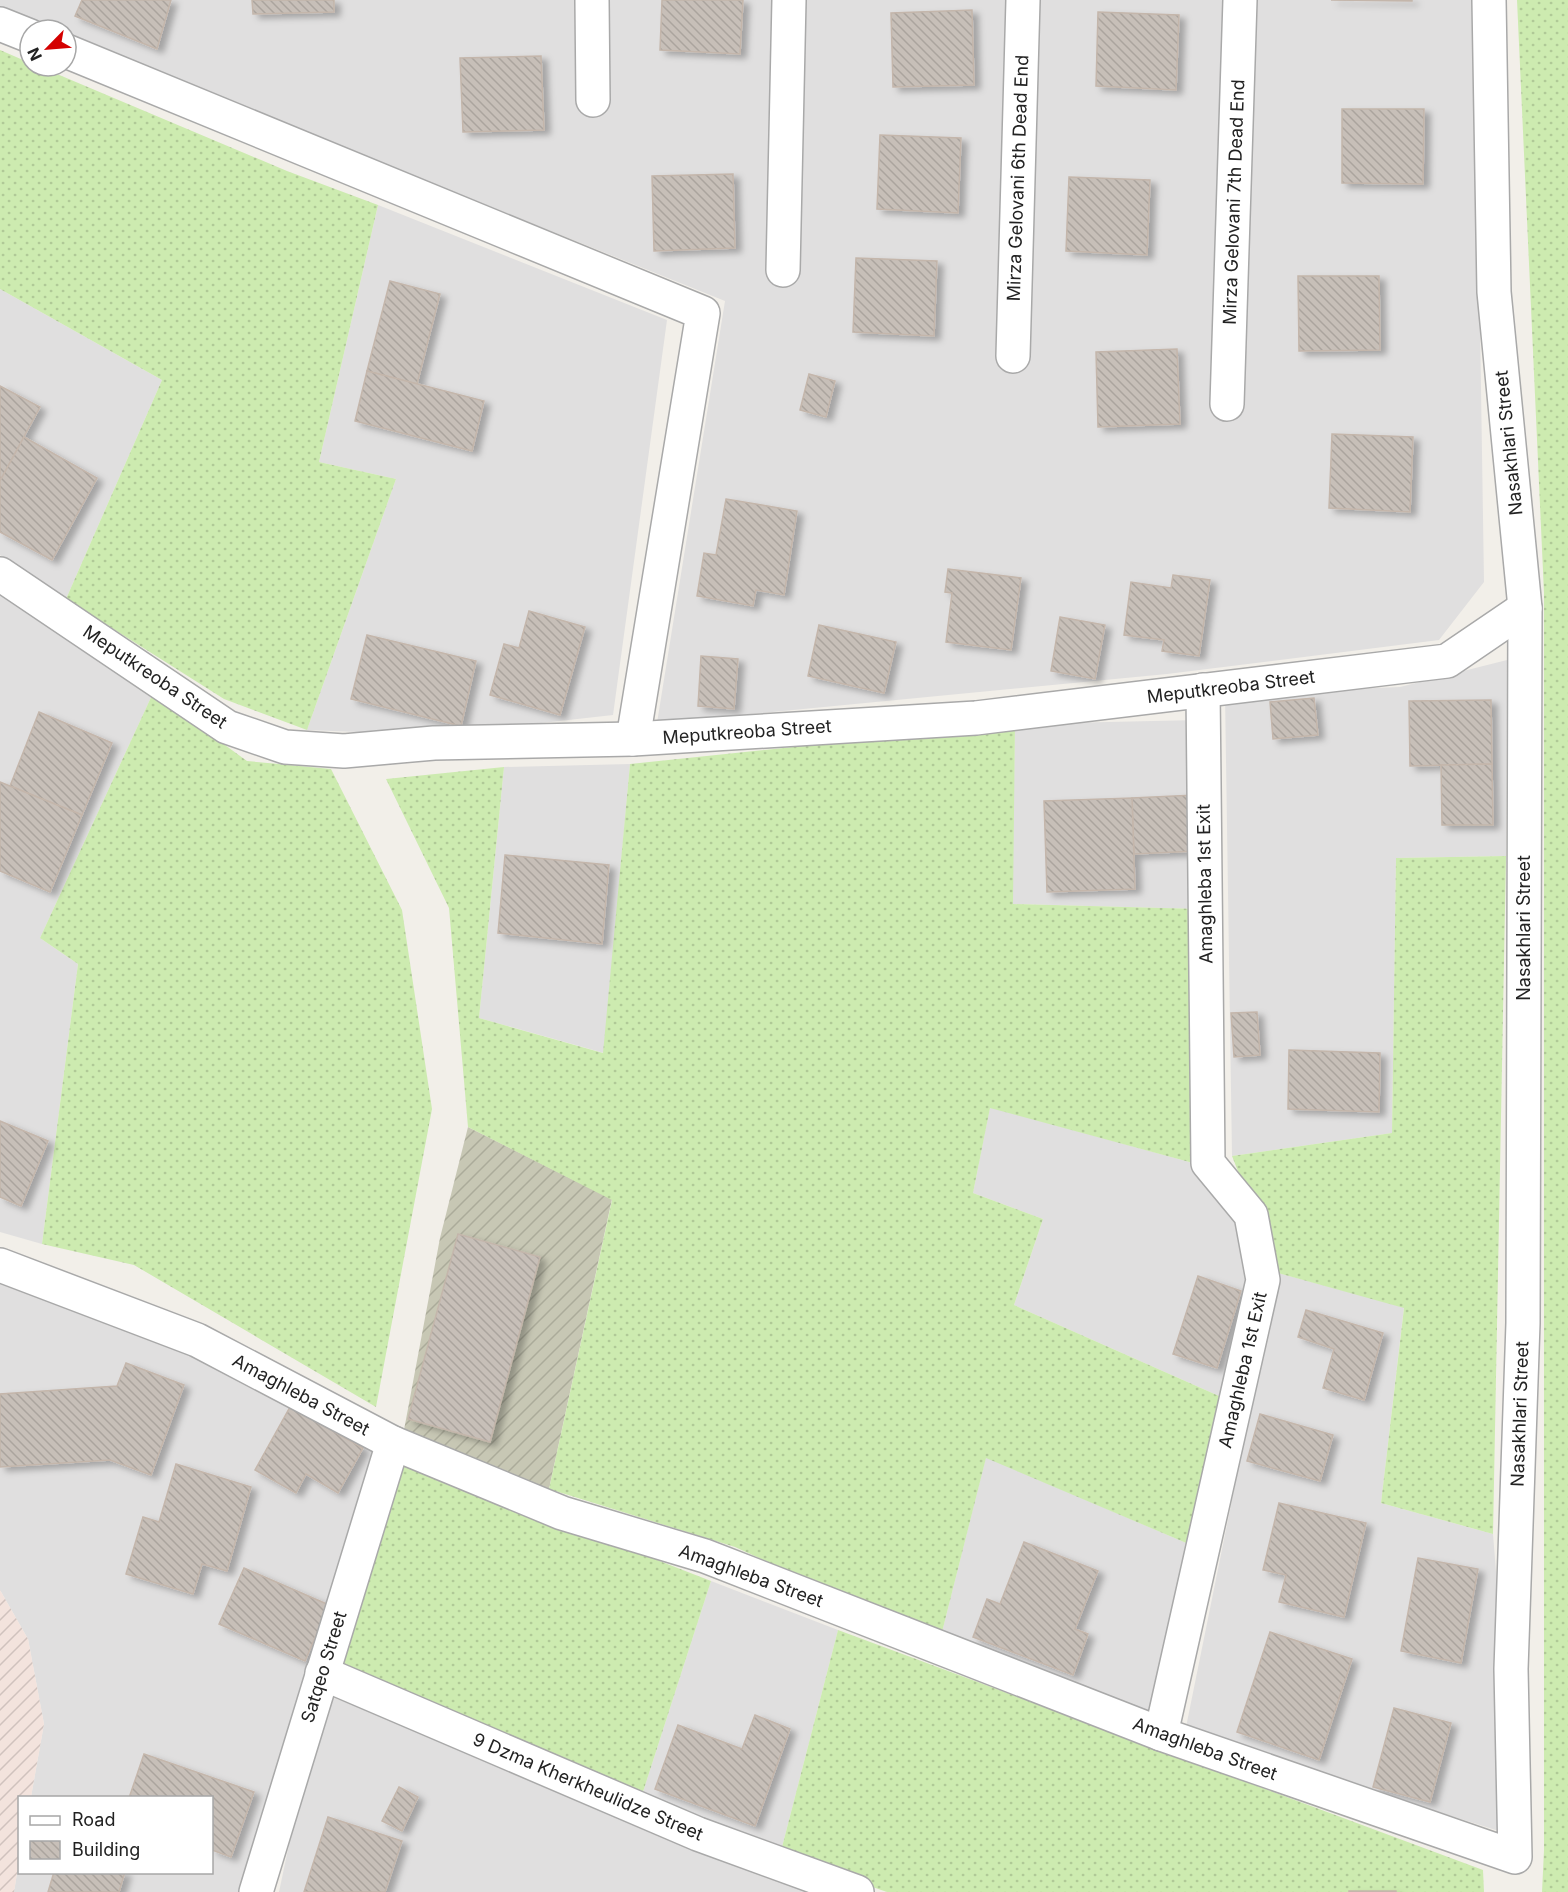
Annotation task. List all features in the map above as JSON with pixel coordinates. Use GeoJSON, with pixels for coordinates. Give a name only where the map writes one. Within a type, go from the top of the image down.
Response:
{"type":"FeatureCollection","features":[{"type":"Feature","properties":{"kind":"street"},"geometry":{"type":"LineString","coordinates":[[592,0],[593,100]]}},
{"type":"Feature","properties":{"kind":"street"},"geometry":{"type":"LineString","coordinates":[[783,270],[789,0]]}},
{"type":"Feature","properties":{"kind":"street","name":"Mirza Gelovani 6th Dead End"},"geometry":{"type":"LineString","coordinates":[[1013,356],[1023,0]]}},
{"type":"Feature","properties":{"kind":"street","name":"Mirza Gelovani 7th Dead End"},"geometry":{"type":"LineString","coordinates":[[1227,404],[1240,0]]}},
{"type":"Feature","properties":{"kind":"street","name":"Nasakhlari Street"},"geometry":{"type":"LineString","coordinates":[[1489,0],[1494,292],[1525,608],[1523,1323],[1511,1669],[1515,1857]]}},
{"type":"Feature","properties":{"kind":"street"},"geometry":{"type":"LineString","coordinates":[[0,24],[18,31]]}},
{"type":"Feature","properties":{"kind":"street"},"geometry":{"type":"LineString","coordinates":[[78,56],[703,313],[633,739]]}},
{"type":"Feature","properties":{"kind":"street","name":"Meputkreoba Street"},"geometry":{"type":"LineString","coordinates":[[0,574],[227,727],[285,747],[344,751],[434,743],[633,739],[976,718],[1446,661],[1525,608]]}},
{"type":"Feature","properties":{"kind":"street","name":"Amaghleba 1st Exit"},"geometry":{"type":"LineString","coordinates":[[1161,1734],[1263,1280],[1251,1215],[1208,1163],[1203,690]]}},
{"type":"Feature","properties":{"kind":"street","name":"Amaghleba Street"},"geometry":{"type":"LineString","coordinates":[[0,1265],[197,1340],[393,1443],[562,1513],[705,1556],[1161,1734],[1515,1857]]}},
{"type":"Feature","properties":{"kind":"street","name":"Satqeo Street"},"geometry":{"type":"LineString","coordinates":[[256,1892],[393,1443]]}},
{"type":"Feature","properties":{"kind":"street","name":"9 Dzma Kherkheulidze Street"},"geometry":{"type":"LineString","coordinates":[[322,1673],[698,1834],[857,1892]]}},
{"type":"Feature","properties":{"kind":"shaded area"},"geometry":{"type":"Polygon","coordinates":[[[0,0],[1475,0],[1484,582],[1439,640],[1167,674],[657,723],[725,301],[78,41],[78,18],[20,18],[0,10],[0,0]]]}},
{"type":"Feature","properties":{"kind":"shaded area"},"geometry":{"type":"Polygon","coordinates":[[[378,205],[667,320],[613,715],[434,735],[307,730],[396,479],[319,462],[378,205]]]}},
{"type":"Feature","properties":{"kind":"shaded area"},"geometry":{"type":"Polygon","coordinates":[[[0,289],[162,380],[66,599],[0,555],[0,289]]]}},
{"type":"Feature","properties":{"kind":"shaded area"},"geometry":{"type":"Polygon","coordinates":[[[0,593],[153,693],[40,938],[78,964],[42,1244],[0,1232],[0,593]]]}},
{"type":"Feature","properties":{"kind":"shaded area"},"geometry":{"type":"Polygon","coordinates":[[[1507,660],[1506,856],[1396,858],[1392,1133],[1232,1156],[1225,694],[1400,687],[1507,660]]]}},
{"type":"Feature","properties":{"kind":"shaded area"},"geometry":{"type":"Polygon","coordinates":[[[1199,720],[1200,909],[1012,904],[1015,724],[1199,720]]]}},
{"type":"Feature","properties":{"kind":"shaded area"},"geometry":{"type":"Polygon","coordinates":[[[630,764],[604,1053],[479,1018],[504,767],[630,764]]]}},
{"type":"Feature","properties":{"kind":"shaded area"},"geometry":{"type":"Polygon","coordinates":[[[990,1107],[1193,1163],[1238,1225],[1252,1283],[1219,1396],[1014,1305],[1043,1219],[973,1193],[990,1107]]]}},
{"type":"Feature","properties":{"kind":"shaded area"},"geometry":{"type":"Polygon","coordinates":[[[468,1127],[612,1199],[549,1489],[404,1430],[440,1238],[468,1127]]]}},
{"type":"Feature","properties":{"kind":"shaded area"},"geometry":{"type":"Polygon","coordinates":[[[1278,1273],[1404,1307],[1381,1503],[1493,1534],[1498,1597],[1499,1831],[1185,1732],[1278,1273]]]}},
{"type":"Feature","properties":{"kind":"shaded area"},"geometry":{"type":"Polygon","coordinates":[[[0,1280],[93,1308],[384,1444],[250,1892],[14,1892],[18,1867],[18,1874],[213,1874],[213,1796],[31,1796],[44,1724],[28,1639],[0,1590],[0,1280]]]}},
{"type":"Feature","properties":{"kind":"shaded area"},"geometry":{"type":"Polygon","coordinates":[[[986,1457],[1191,1545],[1149,1715],[940,1640],[986,1457]]]}},
{"type":"Feature","properties":{"kind":"shaded area"},"geometry":{"type":"Polygon","coordinates":[[[711,1581],[838,1630],[780,1855],[641,1798],[711,1581]]]}},
{"type":"Feature","properties":{"kind":"shaded area"},"geometry":{"type":"Polygon","coordinates":[[[0,1590],[28,1639],[44,1724],[31,1796],[18,1796],[18,1867],[14,1892],[0,1892],[0,1590]]]}},
{"type":"Feature","properties":{"kind":"shaded area"},"geometry":{"type":"Polygon","coordinates":[[[321,1693],[841,1892],[279,1892],[321,1693]]]}},
{"type":"Feature","properties":{"kind":"green space"},"geometry":{"type":"Polygon","coordinates":[[[1517,0],[1568,0],[1568,1892],[1542,1892],[1544,1850],[1544,593],[1517,0]]]}},
{"type":"Feature","properties":{"kind":"green space"},"geometry":{"type":"Polygon","coordinates":[[[0,50],[18,58],[18,78],[66,78],[287,171],[378,205],[319,462],[396,479],[307,730],[224,699],[66,599],[162,380],[0,289],[0,50]]]}},
{"type":"Feature","properties":{"kind":"green space"},"geometry":{"type":"Polygon","coordinates":[[[153,693],[247,761],[331,769],[402,910],[432,1109],[376,1407],[134,1265],[42,1244],[78,964],[40,938],[153,693]]]}},
{"type":"Feature","properties":{"kind":"green space"},"geometry":{"type":"Polygon","coordinates":[[[1015,724],[1013,904],[1200,909],[1193,1163],[990,1108],[973,1193],[1043,1219],[1014,1305],[1219,1396],[1191,1545],[986,1458],[940,1640],[735,1547],[549,1489],[612,1200],[468,1127],[449,908],[386,779],[504,767],[479,1018],[603,1053],[630,764],[1015,724]]]}},
{"type":"Feature","properties":{"kind":"green space"},"geometry":{"type":"Polygon","coordinates":[[[1506,856],[1493,1534],[1381,1503],[1404,1308],[1278,1273],[1232,1156],[1392,1133],[1396,858],[1506,856]]]}},
{"type":"Feature","properties":{"kind":"green space"},"geometry":{"type":"Polygon","coordinates":[[[403,1461],[711,1581],[641,1798],[336,1666],[403,1461]]]}},
{"type":"Feature","properties":{"kind":"green space"},"geometry":{"type":"Polygon","coordinates":[[[838,1630],[1483,1870],[1484,1892],[887,1892],[780,1855],[838,1630]]]}},
{"type":"Feature","properties":{"kind":"building"},"geometry":{"type":"Polygon","coordinates":[[[82,0],[171,0],[157,49],[75,16],[82,0]]]}},
{"type":"Feature","properties":{"kind":"building"},"geometry":{"type":"Polygon","coordinates":[[[252,0],[334,0],[334,12],[253,14],[252,0]]]}},
{"type":"Feature","properties":{"kind":"building"},"geometry":{"type":"Polygon","coordinates":[[[662,0],[743,0],[740,54],[660,50],[662,0]]]}},
{"type":"Feature","properties":{"kind":"building"},"geometry":{"type":"Polygon","coordinates":[[[1331,0],[1412,0],[1412,1],[1331,0]]]}},
{"type":"Feature","properties":{"kind":"building"},"geometry":{"type":"Polygon","coordinates":[[[972,10],[974,85],[893,87],[891,13],[972,10]]]}},
{"type":"Feature","properties":{"kind":"building"},"geometry":{"type":"Polygon","coordinates":[[[1098,12],[1179,15],[1176,90],[1096,86],[1098,12]]]}},
{"type":"Feature","properties":{"kind":"building"},"geometry":{"type":"Polygon","coordinates":[[[541,56],[544,130],[463,132],[460,58],[541,56]]]}},
{"type":"Feature","properties":{"kind":"building"},"geometry":{"type":"Polygon","coordinates":[[[1342,109],[1424,109],[1423,184],[1342,183],[1342,109]]]}},
{"type":"Feature","properties":{"kind":"building"},"geometry":{"type":"Polygon","coordinates":[[[880,135],[961,138],[958,213],[877,209],[880,135]]]}},
{"type":"Feature","properties":{"kind":"building"},"geometry":{"type":"Polygon","coordinates":[[[733,174],[735,248],[654,251],[652,176],[733,174]]]}},
{"type":"Feature","properties":{"kind":"building"},"geometry":{"type":"Polygon","coordinates":[[[1069,177],[1150,180],[1147,255],[1066,251],[1069,177]]]}},
{"type":"Feature","properties":{"kind":"building"},"geometry":{"type":"Polygon","coordinates":[[[856,258],[937,261],[934,336],[853,332],[856,258]]]}},
{"type":"Feature","properties":{"kind":"building"},"geometry":{"type":"Polygon","coordinates":[[[1298,276],[1379,276],[1380,350],[1299,351],[1298,276]]]}},
{"type":"Feature","properties":{"kind":"building"},"geometry":{"type":"Polygon","coordinates":[[[390,281],[440,294],[417,384],[367,371],[390,281]]]}},
{"type":"Feature","properties":{"kind":"building"},"geometry":{"type":"Polygon","coordinates":[[[1177,349],[1180,424],[1098,427],[1096,352],[1177,349]]]}},
{"type":"Feature","properties":{"kind":"building"},"geometry":{"type":"Polygon","coordinates":[[[367,371],[484,401],[472,451],[355,421],[367,371]]]}},
{"type":"Feature","properties":{"kind":"building"},"geometry":{"type":"Polygon","coordinates":[[[809,374],[835,381],[826,417],[800,410],[809,374]]]}},
{"type":"Feature","properties":{"kind":"building"},"geometry":{"type":"Polygon","coordinates":[[[0,386],[40,407],[0,481],[0,386]]]}},
{"type":"Feature","properties":{"kind":"building"},"geometry":{"type":"Polygon","coordinates":[[[1332,434],[1413,437],[1410,512],[1329,508],[1332,434]]]}},
{"type":"Feature","properties":{"kind":"building"},"geometry":{"type":"Polygon","coordinates":[[[24,437],[97,478],[52,560],[0,532],[0,481],[24,437]]]}},
{"type":"Feature","properties":{"kind":"building"},"geometry":{"type":"Polygon","coordinates":[[[726,499],[797,511],[784,595],[756,590],[753,606],[697,596],[704,553],[716,555],[726,499]]]}},
{"type":"Feature","properties":{"kind":"building"},"geometry":{"type":"Polygon","coordinates":[[[948,569],[1021,578],[1011,650],[946,642],[952,593],[945,592],[948,569]]]}},
{"type":"Feature","properties":{"kind":"building"},"geometry":{"type":"Polygon","coordinates":[[[1173,575],[1210,580],[1199,656],[1162,651],[1164,640],[1124,635],[1131,582],[1171,588],[1173,575]]]}},
{"type":"Feature","properties":{"kind":"building"},"geometry":{"type":"Polygon","coordinates":[[[529,611],[585,627],[560,715],[490,695],[504,644],[519,648],[529,611]]]}},
{"type":"Feature","properties":{"kind":"building"},"geometry":{"type":"Polygon","coordinates":[[[1060,617],[1105,625],[1095,679],[1051,671],[1060,617]]]}},
{"type":"Feature","properties":{"kind":"building"},"geometry":{"type":"Polygon","coordinates":[[[819,625],[896,642],[884,693],[808,676],[819,625]]]}},
{"type":"Feature","properties":{"kind":"building"},"geometry":{"type":"Polygon","coordinates":[[[367,635],[476,661],[461,726],[351,699],[367,635]]]}},
{"type":"Feature","properties":{"kind":"building"},"geometry":{"type":"Polygon","coordinates":[[[701,656],[738,659],[734,709],[698,706],[701,656]]]}},
{"type":"Feature","properties":{"kind":"building"},"geometry":{"type":"Polygon","coordinates":[[[1314,698],[1318,735],[1273,739],[1270,702],[1314,698]]]}},
{"type":"Feature","properties":{"kind":"building"},"geometry":{"type":"Polygon","coordinates":[[[1491,700],[1492,764],[1410,766],[1409,701],[1491,700]]]}},
{"type":"Feature","properties":{"kind":"building"},"geometry":{"type":"Polygon","coordinates":[[[39,712],[112,743],[82,815],[10,786],[39,712]]]}},
{"type":"Feature","properties":{"kind":"building"},"geometry":{"type":"Polygon","coordinates":[[[1492,764],[1493,825],[1442,825],[1441,765],[1492,764]]]}},
{"type":"Feature","properties":{"kind":"building"},"geometry":{"type":"Polygon","coordinates":[[[0,782],[82,815],[50,892],[0,871],[0,782]]]}},
{"type":"Feature","properties":{"kind":"building"},"geometry":{"type":"Polygon","coordinates":[[[1195,795],[1197,851],[1134,854],[1132,798],[1195,795]]]}},
{"type":"Feature","properties":{"kind":"building"},"geometry":{"type":"Polygon","coordinates":[[[1132,798],[1135,889],[1047,892],[1044,801],[1132,798]]]}},
{"type":"Feature","properties":{"kind":"building"},"geometry":{"type":"Polygon","coordinates":[[[505,855],[609,865],[602,944],[498,933],[505,855]]]}},
{"type":"Feature","properties":{"kind":"building"},"geometry":{"type":"Polygon","coordinates":[[[1257,1012],[1260,1055],[1234,1057],[1231,1013],[1257,1012]]]}},
{"type":"Feature","properties":{"kind":"building"},"geometry":{"type":"Polygon","coordinates":[[[1289,1050],[1380,1053],[1379,1112],[1288,1109],[1289,1050]]]}},
{"type":"Feature","properties":{"kind":"building"},"geometry":{"type":"Polygon","coordinates":[[[0,1121],[48,1141],[21,1206],[0,1197],[0,1121]]]}},
{"type":"Feature","properties":{"kind":"building"},"geometry":{"type":"Polygon","coordinates":[[[458,1234],[540,1257],[490,1442],[408,1419],[458,1234]]]}},
{"type":"Feature","properties":{"kind":"building"},"geometry":{"type":"Polygon","coordinates":[[[1198,1276],[1241,1291],[1217,1368],[1173,1354],[1198,1276]]]}},
{"type":"Feature","properties":{"kind":"building"},"geometry":{"type":"Polygon","coordinates":[[[1306,1310],[1383,1333],[1364,1400],[1323,1388],[1334,1349],[1298,1337],[1306,1310]]]}},
{"type":"Feature","properties":{"kind":"building"},"geometry":{"type":"Polygon","coordinates":[[[126,1363],[184,1385],[151,1475],[110,1460],[0,1467],[0,1394],[117,1386],[126,1363]]]}},
{"type":"Feature","properties":{"kind":"building"},"geometry":{"type":"Polygon","coordinates":[[[290,1407],[363,1448],[338,1493],[306,1474],[296,1493],[255,1470],[290,1407]]]}},
{"type":"Feature","properties":{"kind":"building"},"geometry":{"type":"Polygon","coordinates":[[[1260,1414],[1333,1435],[1320,1481],[1247,1461],[1260,1414]]]}},
{"type":"Feature","properties":{"kind":"building"},"geometry":{"type":"Polygon","coordinates":[[[176,1464],[251,1487],[227,1571],[202,1564],[193,1594],[126,1574],[143,1517],[159,1522],[176,1464]]]}},
{"type":"Feature","properties":{"kind":"building"},"geometry":{"type":"Polygon","coordinates":[[[1279,1503],[1366,1523],[1344,1617],[1279,1602],[1286,1575],[1263,1570],[1279,1503]]]}},
{"type":"Feature","properties":{"kind":"building"},"geometry":{"type":"Polygon","coordinates":[[[1024,1542],[1098,1571],[1075,1629],[1088,1634],[1073,1675],[973,1637],[987,1599],[1000,1604],[1024,1542]]]}},
{"type":"Feature","properties":{"kind":"building"},"geometry":{"type":"Polygon","coordinates":[[[1418,1558],[1478,1569],[1461,1663],[1401,1651],[1418,1558]]]}},
{"type":"Feature","properties":{"kind":"building"},"geometry":{"type":"Polygon","coordinates":[[[244,1568],[329,1605],[305,1661],[219,1624],[244,1568]]]}},
{"type":"Feature","properties":{"kind":"building"},"geometry":{"type":"Polygon","coordinates":[[[1270,1632],[1352,1659],[1319,1760],[1237,1732],[1270,1632]]]}},
{"type":"Feature","properties":{"kind":"building"},"geometry":{"type":"Polygon","coordinates":[[[1394,1708],[1451,1723],[1430,1802],[1373,1787],[1394,1708]]]}},
{"type":"Feature","properties":{"kind":"building"},"geometry":{"type":"Polygon","coordinates":[[[755,1715],[790,1729],[755,1826],[655,1789],[678,1725],[742,1749],[755,1715]]]}},
{"type":"Feature","properties":{"kind":"building"},"geometry":{"type":"Polygon","coordinates":[[[144,1754],[254,1792],[231,1857],[213,1850],[213,1796],[130,1796],[144,1754]]]}},
{"type":"Feature","properties":{"kind":"building"},"geometry":{"type":"Polygon","coordinates":[[[399,1787],[418,1797],[402,1831],[382,1821],[399,1787]]]}},
{"type":"Feature","properties":{"kind":"building"},"geometry":{"type":"Polygon","coordinates":[[[328,1817],[402,1841],[385,1892],[304,1892],[328,1817]]]}},
{"type":"Feature","properties":{"kind":"building"},"geometry":{"type":"Polygon","coordinates":[[[53,1874],[124,1874],[119,1892],[48,1892],[53,1874]]]}},
{"type":"Feature","properties":{"kind":"building"},"geometry":{"type":"Polygon","coordinates":[[[1396,1891],[1396,1892],[1349,1892],[1396,1891]]]}}]}
